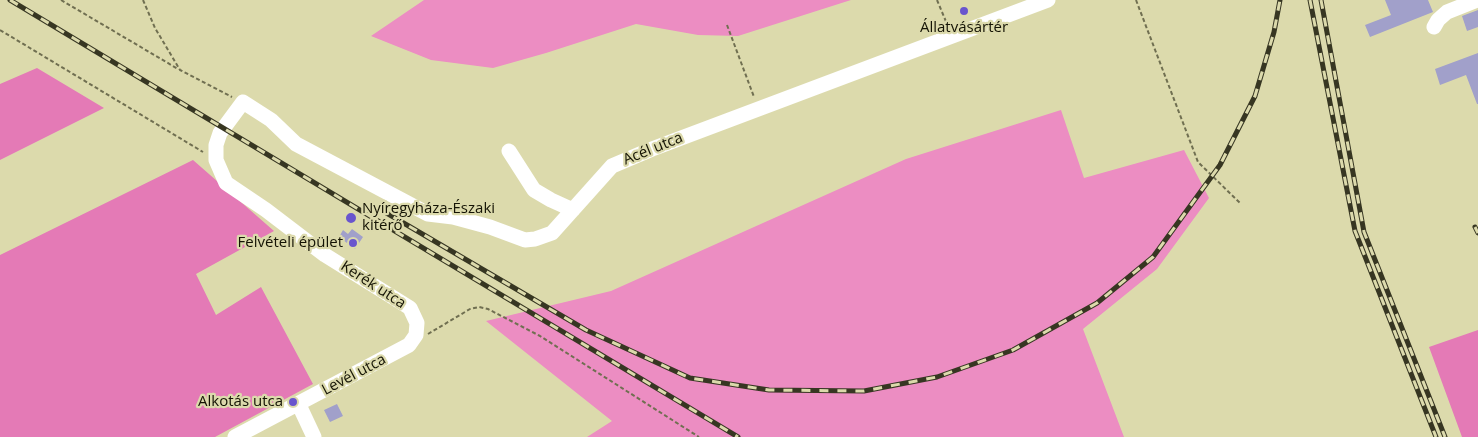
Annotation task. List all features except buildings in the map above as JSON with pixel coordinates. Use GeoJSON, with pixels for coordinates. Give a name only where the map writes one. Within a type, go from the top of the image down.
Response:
{"type":"FeatureCollection","features":[{"type":"Feature","properties":{"kind":"street","name":"Acél utca"},"geometry":{"type":"LineString","coordinates":[[243,102],[270,120],[296,144],[428,214],[453,217],[490,227],[525,240],[535,239],[552,233],[612,166],[758,108],[1048,0]]}},
{"type":"Feature","properties":{"kind":"street"},"geometry":{"type":"LineString","coordinates":[[1434,27],[1438,20],[1447,12],[1476,0]]}},
{"type":"Feature","properties":{"kind":"street"},"geometry":{"type":"LineString","coordinates":[[216,160],[216,145],[220,134],[243,102]]}},
{"type":"Feature","properties":{"kind":"street"},"geometry":{"type":"LineString","coordinates":[[509,151],[534,190],[573,210]]}},
{"type":"Feature","properties":{"kind":"street","name":"Kerék utca"},"geometry":{"type":"LineString","coordinates":[[216,160],[226,183],[266,210],[325,255],[410,308],[416,322],[416,335],[409,345]]}},
{"type":"Feature","properties":{"kind":"street","name":"Levél utca"},"geometry":{"type":"LineString","coordinates":[[235,437],[409,345]]}},
{"type":"Feature","properties":{"kind":"street"},"geometry":{"type":"LineString","coordinates":[[299,404],[314,437]]}},
{"type":"Feature","properties":{"kind":"path"},"geometry":{"type":"LineString","coordinates":[[61,0],[180,70],[243,102]]}},
{"type":"Feature","properties":{"kind":"path"},"geometry":{"type":"LineString","coordinates":[[143,0],[155,28],[180,70]]}},
{"type":"Feature","properties":{"kind":"path"},"geometry":{"type":"LineString","coordinates":[[937,0],[952,36]]}},
{"type":"Feature","properties":{"kind":"path"},"geometry":{"type":"LineString","coordinates":[[1136,0],[1198,162],[1240,203]]}},
{"type":"Feature","properties":{"kind":"path"},"geometry":{"type":"LineString","coordinates":[[727,25],[758,108]]}},
{"type":"Feature","properties":{"kind":"path"},"geometry":{"type":"LineString","coordinates":[[0,30],[216,160]]}},
{"type":"Feature","properties":{"kind":"path"},"geometry":{"type":"LineString","coordinates":[[409,345],[470,309],[479,307],[488,309],[540,336],[699,437]]}},
{"type":"Feature","properties":{"kind":"shaded area"},"geometry":{"type":"Polygon","coordinates":[[[424,0],[851,0],[738,36],[698,35],[636,24],[493,68],[431,60],[371,36],[424,0]]]}},
{"type":"Feature","properties":{"kind":"shaded area"},"geometry":{"type":"Polygon","coordinates":[[[37,68],[104,108],[0,160],[0,84],[37,68]]]}},
{"type":"Feature","properties":{"kind":"shaded area"},"geometry":{"type":"Polygon","coordinates":[[[1061,110],[1084,178],[1184,150],[1209,198],[1157,269],[1083,329],[1124,437],[587,437],[612,421],[486,321],[611,291],[906,159],[1061,110]]]}},
{"type":"Feature","properties":{"kind":"shaded area"},"geometry":{"type":"Polygon","coordinates":[[[193,160],[274,231],[196,274],[216,315],[261,287],[313,384],[215,437],[0,437],[0,255],[193,160]]]}},
{"type":"Feature","properties":{"kind":"shaded area"},"geometry":{"type":"Polygon","coordinates":[[[1478,330],[1478,437],[1462,437],[1429,347],[1478,330]]]}},
{"type":"Feature","properties":{"kind":"railway"},"geometry":{"type":"LineString","coordinates":[[10,0],[738,437]]}},
{"type":"Feature","properties":{"kind":"railway"},"geometry":{"type":"LineString","coordinates":[[378,208],[586,330],[690,378],[769,390],[864,391],[937,377],[1013,350],[1097,303],[1153,257],[1220,165],[1255,96],[1274,32],[1280,0]]}},
{"type":"Feature","properties":{"kind":"railway"},"geometry":{"type":"LineString","coordinates":[[1310,0],[1355,231],[1436,437]]}},
{"type":"Feature","properties":{"kind":"railway"},"geometry":{"type":"LineString","coordinates":[[1321,0],[1364,232],[1445,437]]}},
{"type":"Feature","properties":{"kind":"railway"},"geometry":{"type":"LineString","coordinates":[[1475,227],[1478,233]]}},
{"type":"Feature","properties":{"kind":"place","name":"Állatvásártér"},"geometry":{"type":"Point","coordinates":[964,11]}},
{"type":"Feature","properties":{"kind":"place","name":"Nyíregyháza-Északi kitérő"},"geometry":{"type":"Point","coordinates":[351,218]}},
{"type":"Feature","properties":{"kind":"place","name":"Felvételi épület"},"geometry":{"type":"Point","coordinates":[353,243]}},
{"type":"Feature","properties":{"kind":"place","name":"Alkotás utca"},"geometry":{"type":"Point","coordinates":[293,402]}}]}
